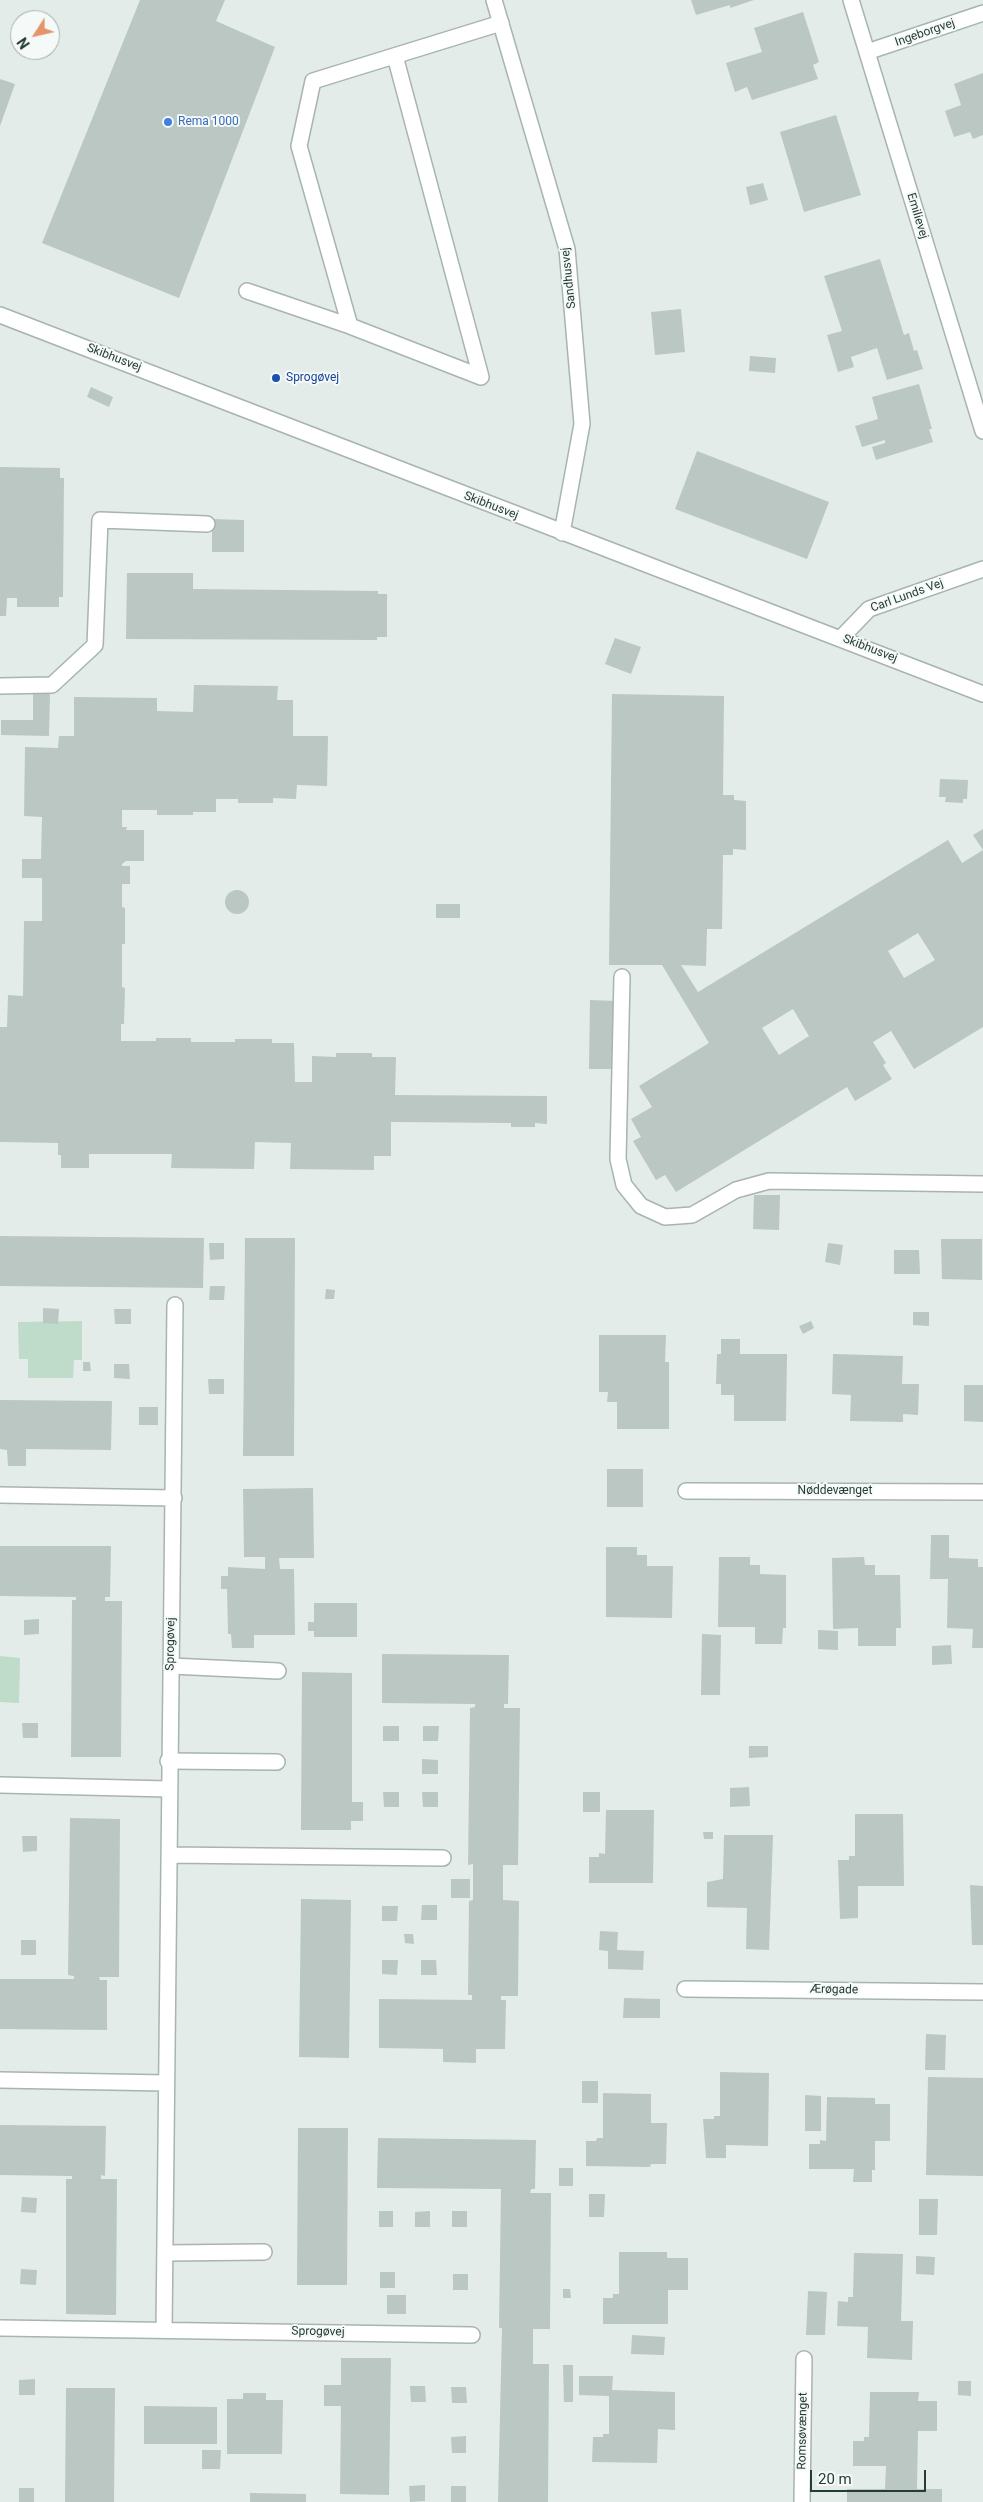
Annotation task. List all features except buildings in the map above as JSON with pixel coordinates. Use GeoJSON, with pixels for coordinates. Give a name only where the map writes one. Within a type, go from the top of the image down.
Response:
{"type":"FeatureCollection","features":[{"type":"Feature","properties":{"kind":"street","name":"Sandhusvej"},"geometry":{"type":"LineString","coordinates":[[494,0],[567,249],[582,424],[562,533]]}},
{"type":"Feature","properties":{"kind":"street","name":"Emilievej"},"geometry":{"type":"LineString","coordinates":[[851,0],[983,431]]}},
{"type":"Feature","properties":{"kind":"street","name":"Ingeborgvej"},"geometry":{"type":"LineString","coordinates":[[867,52],[983,13]]}},
{"type":"Feature","properties":{"kind":"street"},"geometry":{"type":"LineString","coordinates":[[350,326],[299,146],[313,81],[501,23]]}},
{"type":"Feature","properties":{"kind":"street"},"geometry":{"type":"LineString","coordinates":[[247,291],[350,326],[481,377],[395,56]]}},
{"type":"Feature","properties":{"kind":"street","name":"Skibhusvej"},"geometry":{"type":"LineString","coordinates":[[0,315],[983,694]]}},
{"type":"Feature","properties":{"kind":"street"},"geometry":{"type":"LineString","coordinates":[[0,686],[52,685],[95,645],[100,520],[207,524]]}},
{"type":"Feature","properties":{"kind":"street","name":"Carl Lunds Vej"},"geometry":{"type":"LineString","coordinates":[[841,638],[869,609],[983,569]]}},
{"type":"Feature","properties":{"kind":"street"},"geometry":{"type":"LineString","coordinates":[[622,977],[618,1159],[624,1185],[641,1206],[665,1217],[692,1215],[736,1190],[769,1181],[983,1184]]}},
{"type":"Feature","properties":{"kind":"street","name":"Sprogøvej"},"geometry":{"type":"LineString","coordinates":[[164,2330],[170,1855],[168,1761],[174,1498],[175,1305]]}},
{"type":"Feature","properties":{"kind":"street","name":"Nøddevænget"},"geometry":{"type":"LineString","coordinates":[[686,1491],[983,1492]]}},
{"type":"Feature","properties":{"kind":"street"},"geometry":{"type":"LineString","coordinates":[[0,1495],[174,1498]]}},
{"type":"Feature","properties":{"kind":"street"},"geometry":{"type":"LineString","coordinates":[[171,1666],[278,1671]]}},
{"type":"Feature","properties":{"kind":"street"},"geometry":{"type":"LineString","coordinates":[[168,1761],[277,1762]]}},
{"type":"Feature","properties":{"kind":"street"},"geometry":{"type":"LineString","coordinates":[[0,1785],[168,1789]]}},
{"type":"Feature","properties":{"kind":"street"},"geometry":{"type":"LineString","coordinates":[[170,1855],[443,1858]]}},
{"type":"Feature","properties":{"kind":"street","name":"Ærøgade"},"geometry":{"type":"LineString","coordinates":[[685,1989],[983,1992]]}},
{"type":"Feature","properties":{"kind":"street"},"geometry":{"type":"LineString","coordinates":[[0,2080],[166,2083]]}},
{"type":"Feature","properties":{"kind":"street"},"geometry":{"type":"LineString","coordinates":[[166,2253],[264,2252]]}},
{"type":"Feature","properties":{"kind":"street","name":"Sprogøvej"},"geometry":{"type":"LineString","coordinates":[[0,2328],[472,2335]]}},
{"type":"Feature","properties":{"kind":"street","name":"Romsøvænget"},"geometry":{"type":"LineString","coordinates":[[802,2502],[804,2360]]}},
{"type":"Feature","properties":{"kind":"green space"},"geometry":{"type":"Polygon","coordinates":[[[82,1321],[82,1360],[74,1360],[73,1378],[28,1378],[28,1359],[19,1359],[18,1322],[82,1321]]]}},
{"type":"Feature","properties":{"kind":"green space"},"geometry":{"type":"Polygon","coordinates":[[[0,1656],[20,1658],[19,1703],[0,1702],[0,1656]]]}},
{"type":"Feature","properties":{"kind":"place","name":"Rema 1000"},"geometry":{"type":"Point","coordinates":[168,122]}},
{"type":"Feature","properties":{"kind":"place","name":"Sprogøvej"},"geometry":{"type":"Point","coordinates":[276,378]}}]}
